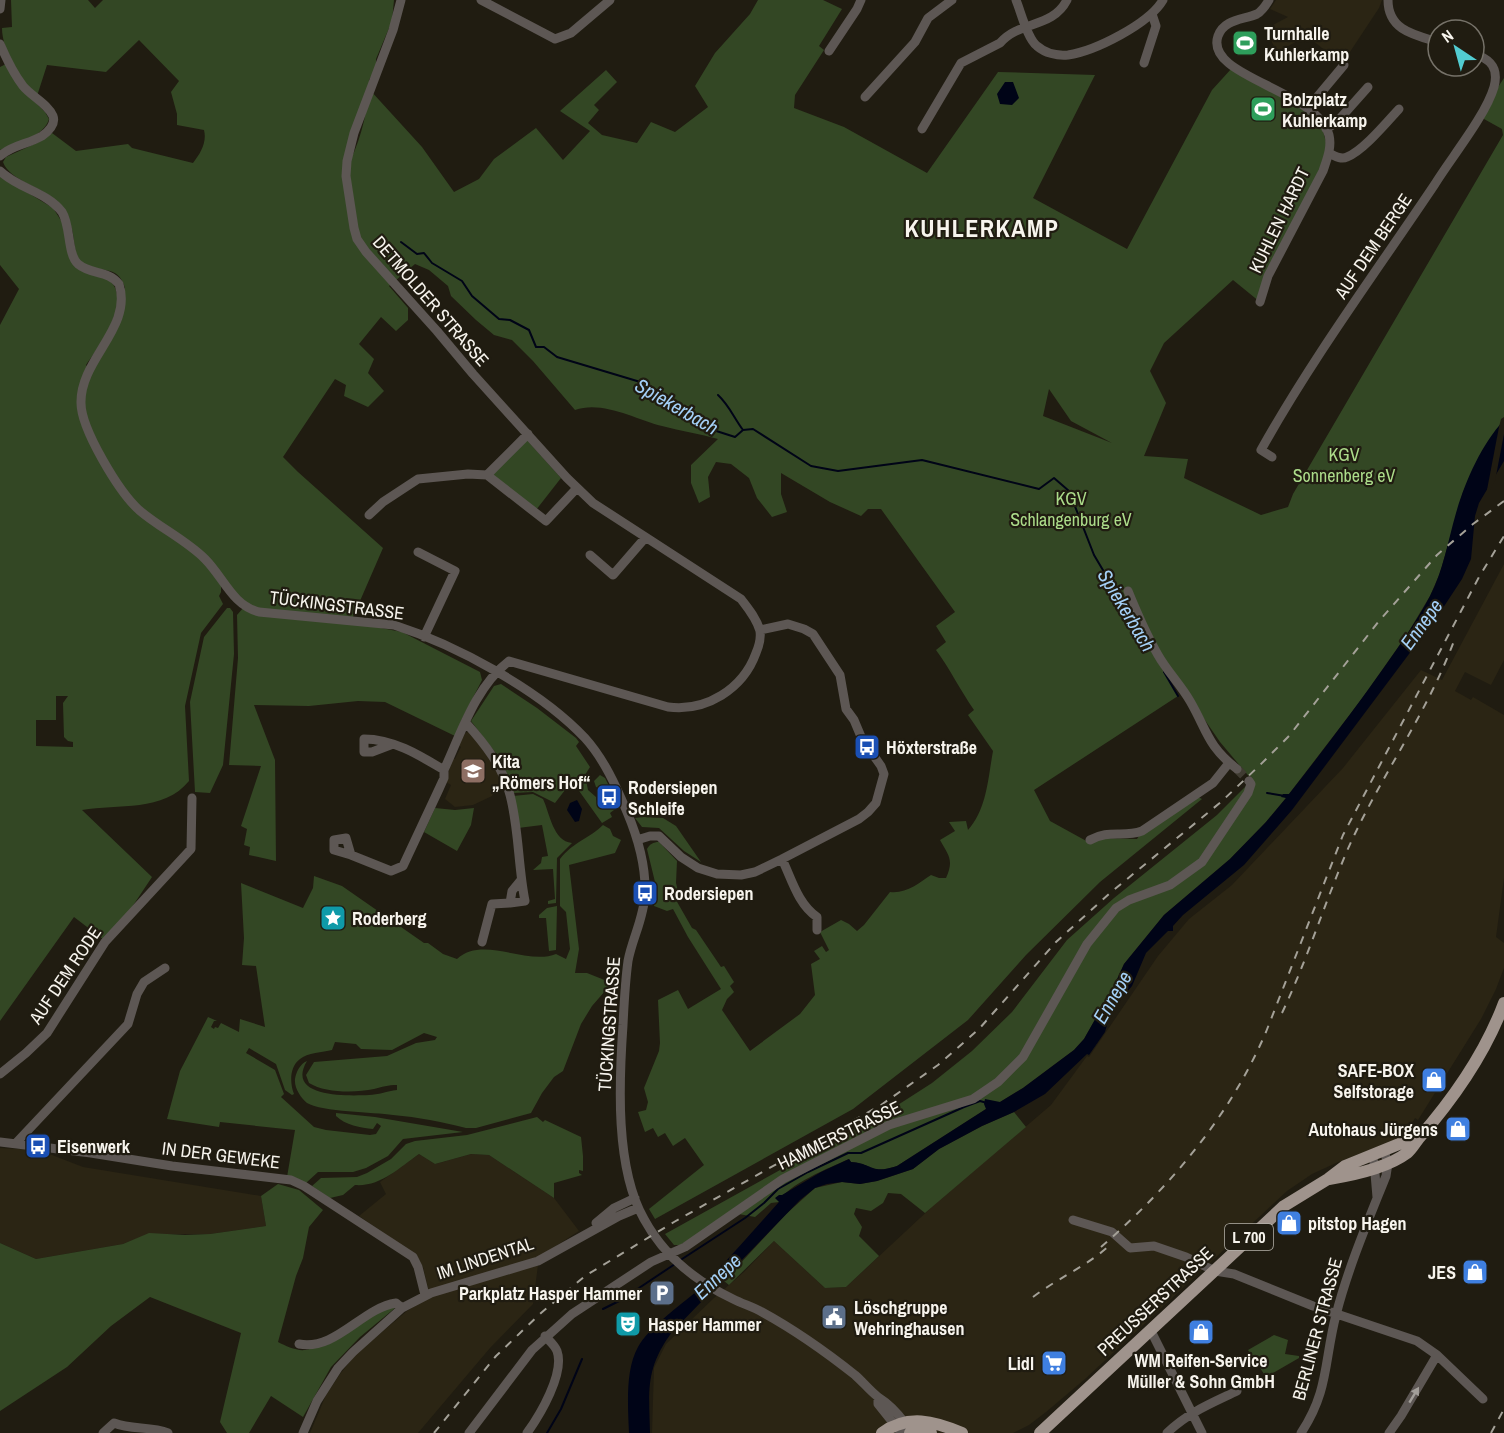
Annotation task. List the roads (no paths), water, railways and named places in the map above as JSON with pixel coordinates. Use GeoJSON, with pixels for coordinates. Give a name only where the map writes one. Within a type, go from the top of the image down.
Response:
{"type":"FeatureCollection","features":[{"type":"Feature","properties":{"kind":"main road","name":"L 700"},"geometry":{"type":"LineString","coordinates":[[1380,1159],[1404,1142],[1418,1140],[1462,1085],[1482,1052],[1504,1003]]}},
{"type":"Feature","properties":{"kind":"main road","name":"PREUSSERSTRASSE"},"geometry":{"type":"LineString","coordinates":[[1040,1433],[1270,1217],[1345,1166],[1380,1159]]}},
{"type":"Feature","properties":{"kind":"main road"},"geometry":{"type":"LineString","coordinates":[[882,1433],[930,1422],[962,1433]]}},
{"type":"Feature","properties":{"kind":"main road"},"geometry":{"type":"LineString","coordinates":[[903,1429],[931,1433]]}},
{"type":"Feature","properties":{"kind":"street"},"geometry":{"type":"LineString","coordinates":[[0,9],[1,0]]}},
{"type":"Feature","properties":{"kind":"street","name":"DETMOLDER STRASSE"},"geometry":{"type":"LineString","coordinates":[[401,0],[393,30],[354,134],[347,161],[346,176],[357,238],[366,252],[473,374],[577,488],[593,503],[741,599],[750,610],[760,630]]}},
{"type":"Feature","properties":{"kind":"street"},"geometry":{"type":"LineString","coordinates":[[481,0],[555,39],[571,33],[610,0]]}},
{"type":"Feature","properties":{"kind":"street"},"geometry":{"type":"LineString","coordinates":[[829,51],[861,0]]}},
{"type":"Feature","properties":{"kind":"street"},"geometry":{"type":"LineString","coordinates":[[865,97],[915,42],[928,18],[952,0]]}},
{"type":"Feature","properties":{"kind":"street"},"geometry":{"type":"LineString","coordinates":[[1016,0],[1033,42],[1050,53],[1069,54],[1112,38],[1152,14],[1163,0]]}},
{"type":"Feature","properties":{"kind":"street"},"geometry":{"type":"LineString","coordinates":[[922,129],[961,63],[1000,43],[1004,38],[1026,26],[1056,15],[1067,0]]}},
{"type":"Feature","properties":{"kind":"street"},"geometry":{"type":"LineString","coordinates":[[1269,0],[1257,14],[1236,19],[1224,26],[1218,35],[1217,45],[1220,55],[1232,68],[1308,108],[1326,129],[1336,123],[1368,87]]}},
{"type":"Feature","properties":{"kind":"street"},"geometry":{"type":"LineString","coordinates":[[1388,0],[1390,17],[1401,29],[1426,38]]}},
{"type":"Feature","properties":{"kind":"street"},"geometry":{"type":"LineString","coordinates":[[1144,63],[1156,26],[1152,14]]}},
{"type":"Feature","properties":{"kind":"street"},"geometry":{"type":"LineString","coordinates":[[0,44],[23,86],[45,106],[53,120],[50,130],[43,135],[8,150],[0,156]]}},
{"type":"Feature","properties":{"kind":"street","name":"AUF DEM BERGE"},"geometry":{"type":"LineString","coordinates":[[1272,457],[1261,450],[1276,423],[1328,341],[1483,110],[1493,88],[1496,71],[1490,60],[1486,58]]}},
{"type":"Feature","properties":{"kind":"street"},"geometry":{"type":"LineString","coordinates":[[1308,108],[1344,65]]}},
{"type":"Feature","properties":{"kind":"street","name":"KUHLEN HARDT"},"geometry":{"type":"LineString","coordinates":[[1329,153],[1344,158],[1348,157],[1377,133],[1399,109]]}},
{"type":"Feature","properties":{"kind":"street","name":"KUHLEN HARDT"},"geometry":{"type":"LineString","coordinates":[[1260,302],[1268,276],[1323,171],[1329,153],[1329,135],[1326,129]]}},
{"type":"Feature","properties":{"kind":"street","name":"TÜCKINGSTRASSE"},"geometry":{"type":"LineString","coordinates":[[0,171],[58,208],[66,222],[76,263],[84,268],[108,274],[119,284],[121,303],[117,318],[112,332],[85,376],[80,404],[85,423],[99,454],[137,509],[205,560],[244,607],[259,612],[394,625],[498,672],[538,699],[586,739],[615,782],[642,857],[644,910],[628,964],[620,1069],[621,1116],[625,1150],[630,1184],[638,1208],[649,1229],[670,1256],[691,1274],[723,1294],[768,1315],[810,1342],[886,1400],[903,1429]]}},
{"type":"Feature","properties":{"kind":"street"},"geometry":{"type":"LineString","coordinates":[[487,475],[528,434]]}},
{"type":"Feature","properties":{"kind":"street"},"geometry":{"type":"LineString","coordinates":[[369,515],[383,502],[418,479],[468,474],[487,475],[546,521],[577,488]]}},
{"type":"Feature","properties":{"kind":"street"},"geometry":{"type":"LineString","coordinates":[[590,555],[613,575],[645,538]]}},
{"type":"Feature","properties":{"kind":"street","name":"TÜCKINGSTRASSE"},"geometry":{"type":"LineString","coordinates":[[418,552],[455,571],[424,637]]}},
{"type":"Feature","properties":{"kind":"street"},"geometry":{"type":"LineString","coordinates":[[1128,591],[1158,655],[1190,701],[1210,742],[1219,755],[1237,769]]}},
{"type":"Feature","properties":{"kind":"street"},"geometry":{"type":"LineString","coordinates":[[351,855],[391,871],[403,866],[440,789],[444,770],[466,723],[489,681],[509,661],[668,707],[690,707],[723,695],[741,679],[754,659],[760,639],[760,630],[794,624],[813,634],[840,675],[846,709],[884,774],[876,803],[868,812],[782,860],[755,872],[741,875],[717,874],[698,868],[681,857],[659,836],[637,840]]}},
{"type":"Feature","properties":{"kind":"street"},"geometry":{"type":"LineString","coordinates":[[466,723],[485,744],[510,794],[525,902],[492,904],[482,942]]}},
{"type":"Feature","properties":{"kind":"street"},"geometry":{"type":"LineString","coordinates":[[393,744],[444,770]]}},
{"type":"Feature","properties":{"kind":"street"},"geometry":{"type":"LineString","coordinates":[[1090,840],[1106,833],[1130,834],[1142,831],[1213,783],[1229,763]]}},
{"type":"Feature","properties":{"kind":"street","name":"HAMMERSTRASSE"},"geometry":{"type":"LineString","coordinates":[[469,1433],[544,1336],[588,1303],[651,1262],[670,1256],[783,1179],[844,1147],[904,1120],[973,1099],[998,1082],[1023,1057],[1087,944],[1098,929],[1116,908],[1129,900],[1170,885],[1202,862],[1248,793],[1251,784],[1249,781]]}},
{"type":"Feature","properties":{"kind":"street","name":"AUF DEM RODE"},"geometry":{"type":"LineString","coordinates":[[0,1074],[47,1033],[105,942],[192,849],[192,798]]}},
{"type":"Feature","properties":{"kind":"street"},"geometry":{"type":"LineString","coordinates":[[782,860],[801,902],[807,911],[817,917],[817,930]]}},
{"type":"Feature","properties":{"kind":"street"},"geometry":{"type":"LineString","coordinates":[[510,903],[512,891],[521,880]]}},
{"type":"Feature","properties":{"kind":"street"},"geometry":{"type":"LineString","coordinates":[[16,1143],[128,1024],[137,994],[144,982],[165,968]]}},
{"type":"Feature","properties":{"kind":"street","name":"IN DER GEWEKE"},"geometry":{"type":"LineString","coordinates":[[0,1142],[291,1180],[304,1186],[413,1257],[425,1295]]}},
{"type":"Feature","properties":{"kind":"street","name":"BERLINER STRASSE"},"geometry":{"type":"LineString","coordinates":[[1377,1199],[1380,1159]]}},
{"type":"Feature","properties":{"kind":"street","name":"BERLINER STRASSE"},"geometry":{"type":"LineString","coordinates":[[1301,1433],[1311,1419],[1322,1390],[1336,1314],[1386,1176],[1380,1159]]}},
{"type":"Feature","properties":{"kind":"street","name":"IM LINDENTAL"},"geometry":{"type":"LineString","coordinates":[[577,1237],[614,1208],[635,1198]]}},
{"type":"Feature","properties":{"kind":"street","name":"IM LINDENTAL"},"geometry":{"type":"LineString","coordinates":[[303,1433],[317,1401],[338,1368],[402,1308],[425,1295],[538,1261],[577,1237],[619,1215],[638,1208]]}},
{"type":"Feature","properties":{"kind":"street"},"geometry":{"type":"LineString","coordinates":[[1073,1220],[1112,1232],[1130,1248],[1154,1246],[1186,1257],[1215,1271],[1234,1274],[1336,1314],[1417,1341],[1437,1355],[1483,1399]]}},
{"type":"Feature","properties":{"kind":"street","name":"IM LINDENTAL"},"geometry":{"type":"LineString","coordinates":[[299,1344],[310,1346],[340,1333],[387,1305],[396,1303],[402,1308]]}},
{"type":"Feature","properties":{"kind":"street"},"geometry":{"type":"LineString","coordinates":[[1151,1331],[1202,1433]]}},
{"type":"Feature","properties":{"kind":"street"},"geometry":{"type":"LineString","coordinates":[[527,1433],[540,1415],[548,1398],[558,1365],[555,1348],[544,1336]]}},
{"type":"Feature","properties":{"kind":"street"},"geometry":{"type":"LineString","coordinates":[[1389,1433],[1437,1355]]}},
{"type":"Feature","properties":{"kind":"street"},"geometry":{"type":"LineString","coordinates":[[1167,1433],[1179,1421],[1192,1413],[1237,1391]]}},
{"type":"Feature","properties":{"kind":"street"},"geometry":{"type":"LineString","coordinates":[[103,1433],[114,1423],[162,1430],[168,1433]]}},
{"type":"Feature","properties":{"kind":"water"},"geometry":{"type":"Polygon","coordinates":[[[1005,82],[1013,82],[1019,98],[1012,105],[1000,104],[997,94],[1005,82]]]}},
{"type":"Feature","properties":{"kind":"water","name":"Ennepe"},"geometry":{"type":"Polygon","coordinates":[[[1504,420],[1504,461],[1479,503],[1475,516],[1471,559],[1462,579],[1439,614],[1292,810],[1244,865],[1183,915],[1173,926],[1173,931],[1168,931],[1146,953],[1132,986],[1109,1018],[1105,1032],[1089,1055],[1087,1054],[1045,1094],[939,1149],[913,1169],[860,1184],[842,1182],[827,1184],[815,1188],[800,1200],[672,1332],[657,1357],[650,1380],[650,1433],[629,1433],[629,1377],[638,1347],[657,1325],[698,1290],[729,1258],[779,1202],[775,1198],[849,1159],[851,1162],[876,1169],[897,1166],[986,1109],[985,1099],[1000,1102],[1023,1088],[1074,1050],[1084,1039],[1124,964],[1164,915],[1230,859],[1266,822],[1286,798],[1281,797],[1283,794],[1289,794],[1362,699],[1403,640],[1435,586],[1469,477],[1481,452],[1504,420]]]}},
{"type":"Feature","properties":{"kind":"water"},"geometry":{"type":"Polygon","coordinates":[[[577,800],[582,809],[579,821],[575,822],[567,810],[570,803],[577,800]]]}},
{"type":"Feature","properties":{"kind":"waterway","name":"Spiekerbach"},"geometry":{"type":"LineString","coordinates":[[401,242],[417,254],[424,253],[432,263],[462,281],[472,296],[499,319],[510,320],[529,330],[536,347],[544,347],[557,357],[647,384],[688,410],[707,428],[735,437],[743,430],[753,429],[811,466],[838,471],[922,460],[1039,489],[1054,478],[1069,491],[1094,555],[1148,646]]}},
{"type":"Feature","properties":{"kind":"waterway"},"geometry":{"type":"LineString","coordinates":[[718,395],[743,430]]}},
{"type":"Feature","properties":{"kind":"waterway","name":"Spiekerbach"},"geometry":{"type":"LineString","coordinates":[[1164,672],[1178,696]]}},
{"type":"Feature","properties":{"kind":"waterway","name":"Spiekerbach"},"geometry":{"type":"LineString","coordinates":[[1267,793],[1285,796]]}},
{"type":"Feature","properties":{"kind":"waterway"},"geometry":{"type":"LineString","coordinates":[[679,1261],[745,1218],[778,1189],[808,1172],[848,1153],[861,1153],[964,1107],[980,1101],[987,1103]]}},
{"type":"Feature","properties":{"kind":"waterway"},"geometry":{"type":"LineString","coordinates":[[603,1309],[621,1300],[675,1264]]}},
{"type":"Feature","properties":{"kind":"waterway"},"geometry":{"type":"LineString","coordinates":[[547,1433],[561,1409],[582,1359]]}},
{"type":"Feature","properties":{"kind":"tunnel"},"geometry":{"type":"LineString","coordinates":[[1237,769],[1249,781]]}},
{"type":"Feature","properties":{"kind":"railway"},"geometry":{"type":"LineString","coordinates":[[434,1433],[496,1356],[541,1313],[585,1276],[674,1222],[881,1105],[938,1065],[979,1029],[1056,942],[1110,893],[1221,802],[1259,766],[1289,736],[1379,621],[1437,555],[1504,501]]}},
{"type":"Feature","properties":{"kind":"railway"},"geometry":{"type":"LineString","coordinates":[[1101,1247],[1174,1175],[1235,1093],[1266,1032],[1343,835],[1479,577],[1504,536]]}},
{"type":"Feature","properties":{"kind":"railway"},"geometry":{"type":"LineString","coordinates":[[1282,1013],[1347,851],[1431,693],[1455,638]]}},
{"type":"Feature","properties":{"kind":"railway"},"geometry":{"type":"LineString","coordinates":[[1033,1297],[1110,1245]]}},
{"type":"Feature","properties":{"kind":"railway"},"geometry":{"type":"LineString","coordinates":[[1491,1433],[1504,1409]]}},
{"type":"Feature","properties":{"kind":"place","name":"Turnhalle Kuhlerkamp"},"geometry":{"type":"Point","coordinates":[1245,43]}},
{"type":"Feature","properties":{"kind":"place","name":"Bolzplatz Kuhlerkamp"},"geometry":{"type":"Point","coordinates":[1263,109]}},
{"type":"Feature","properties":{"kind":"place","name":"Höxterstraße"},"geometry":{"type":"Point","coordinates":[867,747]}},
{"type":"Feature","properties":{"kind":"place","name":"Kita „Römers Hof“"},"geometry":{"type":"Point","coordinates":[473,771]}},
{"type":"Feature","properties":{"kind":"place","name":"Rodersiepen Schleife"},"geometry":{"type":"Point","coordinates":[609,797]}},
{"type":"Feature","properties":{"kind":"place","name":"Rodersiepen"},"geometry":{"type":"Point","coordinates":[645,893]}},
{"type":"Feature","properties":{"kind":"place","name":"Roderberg"},"geometry":{"type":"Point","coordinates":[333,918]}},
{"type":"Feature","properties":{"kind":"place","name":"SAFE-BOX Selfstorage"},"geometry":{"type":"Point","coordinates":[1434,1080]}},
{"type":"Feature","properties":{"kind":"place","name":"Autohaus Jürgens"},"geometry":{"type":"Point","coordinates":[1458,1129]}},
{"type":"Feature","properties":{"kind":"place","name":"Eisenwerk"},"geometry":{"type":"Point","coordinates":[38,1146]}},
{"type":"Feature","properties":{"kind":"place","name":"pitstop Hagen"},"geometry":{"type":"Point","coordinates":[1289,1223]}},
{"type":"Feature","properties":{"kind":"place","name":"JES"},"geometry":{"type":"Point","coordinates":[1475,1272]}},
{"type":"Feature","properties":{"kind":"place","name":"Parkplatz Hasper Hammer"},"geometry":{"type":"Point","coordinates":[662,1293]}},
{"type":"Feature","properties":{"kind":"place","name":"Löschgruppe Wehringhausen"},"geometry":{"type":"Point","coordinates":[834,1317]}},
{"type":"Feature","properties":{"kind":"place","name":"Hasper Hammer"},"geometry":{"type":"Point","coordinates":[628,1324]}},
{"type":"Feature","properties":{"kind":"place","name":"WM Reifen-Service Müller & Sohn GmbH"},"geometry":{"type":"Point","coordinates":[1201,1332]}},
{"type":"Feature","properties":{"kind":"place","name":"Lidl"},"geometry":{"type":"Point","coordinates":[1054,1363]}},
{"type":"Feature","properties":{"kind":"district","name":"KUHLERKAMP"},"geometry":{"type":"Point","coordinates":[982,228]}},
{"type":"Feature","properties":{"kind":"park label","name":"KGV Sonnenberg eV"},"geometry":{"type":"Point","coordinates":[1344,464]}},
{"type":"Feature","properties":{"kind":"park label","name":"KGV Schlangenburg eV"},"geometry":{"type":"Point","coordinates":[1071,508]}}]}
